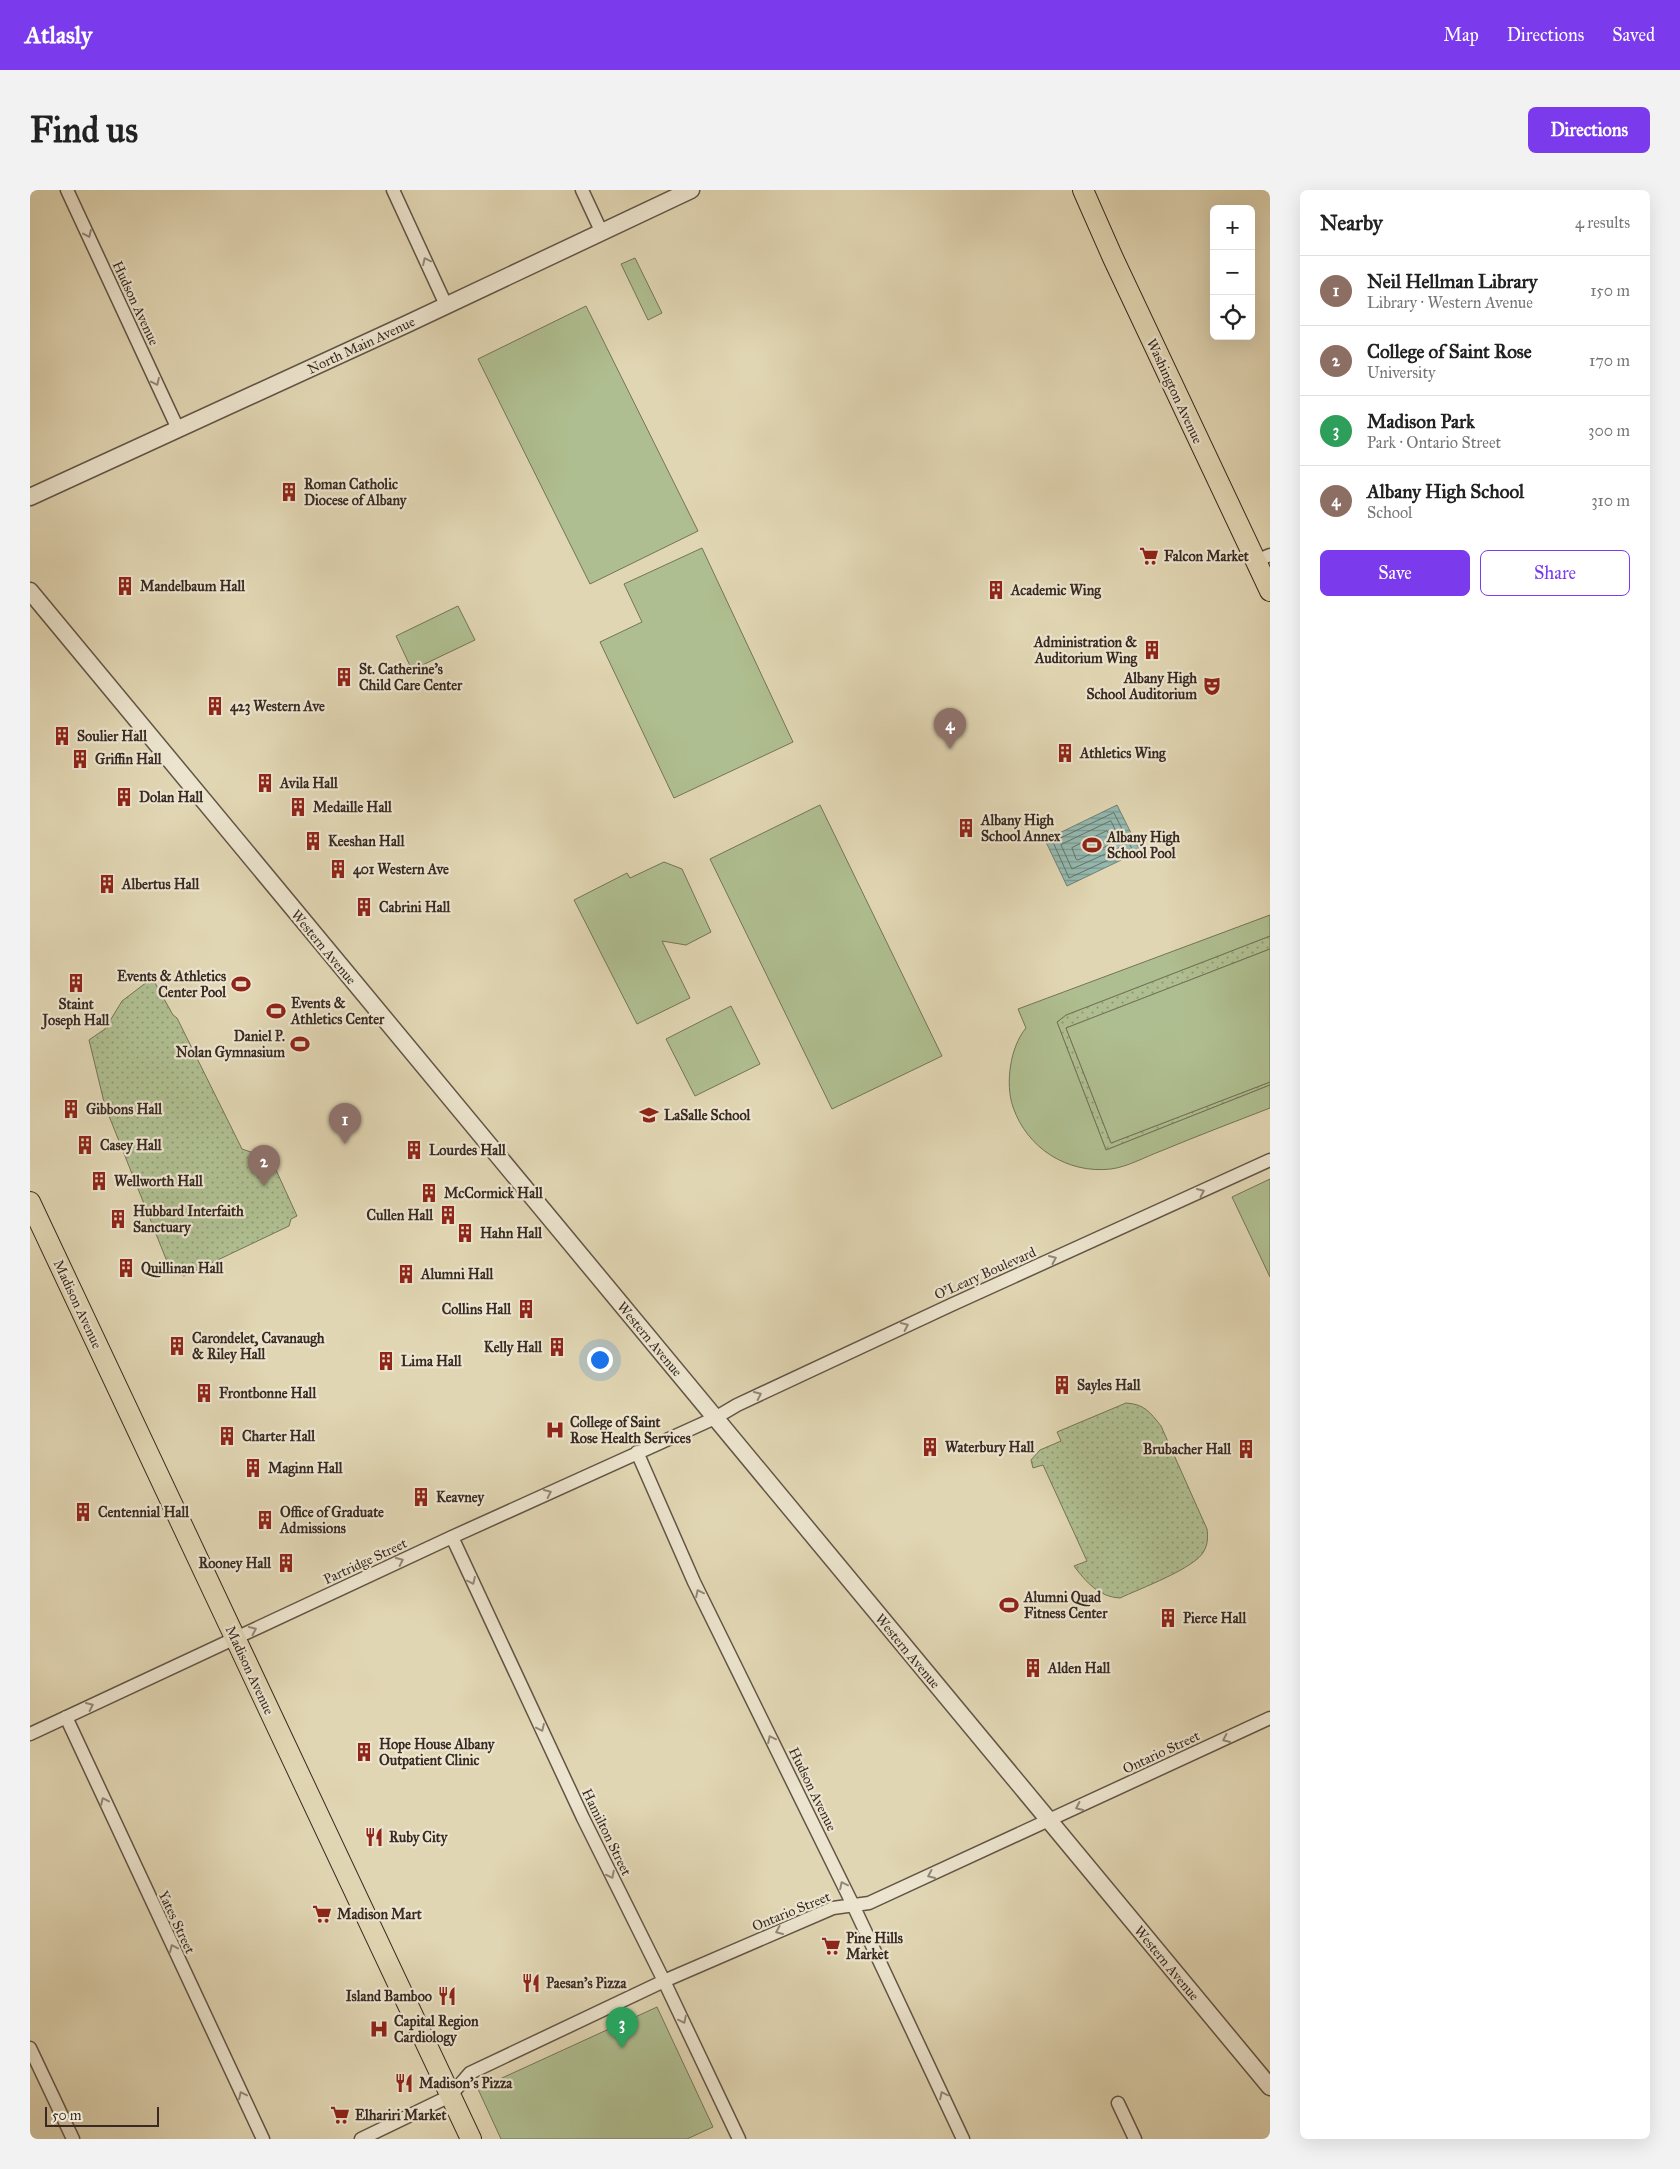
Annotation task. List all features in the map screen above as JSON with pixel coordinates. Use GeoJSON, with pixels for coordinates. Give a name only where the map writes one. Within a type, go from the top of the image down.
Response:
{"type":"FeatureCollection","features":[{"type":"Feature","properties":{"kind":"main road","name":"Washington Avenue"},"geometry":{"type":"LineString","coordinates":[[1083,190],[1117,267],[1263,558],[1270,591]]}},
{"type":"Feature","properties":{"kind":"main road","name":"Madison Avenue"},"geometry":{"type":"LineString","coordinates":[[30,1202],[470,2139]]}},
{"type":"Feature","properties":{"kind":"street","name":"Hudson Avenue"},"geometry":{"type":"LineString","coordinates":[[67,190],[178,429]]}},
{"type":"Feature","properties":{"kind":"street"},"geometry":{"type":"LineString","coordinates":[[393,190],[446,305]]}},
{"type":"Feature","properties":{"kind":"street"},"geometry":{"type":"LineString","coordinates":[[582,190],[602,233]]}},
{"type":"Feature","properties":{"kind":"street","name":"North Main Avenue"},"geometry":{"type":"LineString","coordinates":[[30,497],[602,233],[691,190]]}},
{"type":"Feature","properties":{"kind":"street","name":"Western Avenue"},"geometry":{"type":"LineString","coordinates":[[30,591],[1270,2087]]}},
{"type":"Feature","properties":{"kind":"street","name":"O'Leary Boulevard"},"geometry":{"type":"LineString","coordinates":[[715,1418],[737,1405],[951,1304],[1270,1160]]}},
{"type":"Feature","properties":{"kind":"street","name":"Partridge Street"},"geometry":{"type":"LineString","coordinates":[[30,1734],[452,1537],[715,1418]]}},
{"type":"Feature","properties":{"kind":"street","name":"Hudson Avenue"},"geometry":{"type":"LineString","coordinates":[[637,1452],[698,1590],[853,1905],[963,2139]]}},
{"type":"Feature","properties":{"kind":"street","name":"Hamilton Street"},"geometry":{"type":"LineString","coordinates":[[452,1537],[582,1818],[664,1981],[739,2139]]}},
{"type":"Feature","properties":{"kind":"street","name":"Yates Street"},"geometry":{"type":"LineString","coordinates":[[66,1717],[263,2139]]}},
{"type":"Feature","properties":{"kind":"street","name":"Ontario Street"},"geometry":{"type":"LineString","coordinates":[[361,2139],[450,2096],[470,2073],[664,1981],[833,1908],[869,1903],[1270,1718]]}},
{"type":"Feature","properties":{"kind":"street"},"geometry":{"type":"LineString","coordinates":[[30,2048],[73,2139]]}},
{"type":"Feature","properties":{"kind":"street"},"geometry":{"type":"LineString","coordinates":[[1118,2103],[1135,2139]]}},
{"type":"Feature","properties":{"kind":"green space"},"geometry":{"type":"Polygon","coordinates":[[[635,258],[662,313],[648,320],[621,264],[635,258]]]}},
{"type":"Feature","properties":{"kind":"green space"},"geometry":{"type":"Polygon","coordinates":[[[586,306],[698,531],[590,584],[478,359],[586,306]]]}},
{"type":"Feature","properties":{"kind":"green space"},"geometry":{"type":"Polygon","coordinates":[[[702,548],[793,742],[674,798],[600,642],[642,622],[624,584],[702,548]]]}},
{"type":"Feature","properties":{"kind":"green space"},"geometry":{"type":"Polygon","coordinates":[[[458,606],[475,640],[412,670],[396,636],[458,606]]]}},
{"type":"Feature","properties":{"kind":"green space"},"geometry":{"type":"Polygon","coordinates":[[[820,805],[942,1056],[832,1109],[710,859],[820,805]]]}},
{"type":"Feature","properties":{"kind":"green space"},"geometry":{"type":"Polygon","coordinates":[[[664,862],[682,869],[711,932],[686,945],[662,941],[690,998],[637,1024],[574,900],[627,873],[630,878],[664,862]]]}},
{"type":"Feature","properties":{"kind":"green space"},"geometry":{"type":"Polygon","coordinates":[[[1270,915],[1270,936],[1066,1015],[1057,1022],[1106,1150],[1270,1085],[1270,1108],[1130,1164],[1111,1169],[1079,1167],[1064,1162],[1039,1146],[1028,1135],[1019,1122],[1013,1107],[1009,1088],[1010,1066],[1013,1055],[1016,1045],[1026,1028],[1018,1009],[1270,915]]]}},
{"type":"Feature","properties":{"kind":"green space"},"geometry":{"type":"Polygon","coordinates":[[[1270,936],[1270,949],[1066,1028],[1111,1143],[1270,1082],[1270,1085],[1106,1150],[1057,1022],[1066,1015],[1270,936]]]}},
{"type":"Feature","properties":{"kind":"green space"},"geometry":{"type":"Polygon","coordinates":[[[1270,949],[1270,1082],[1111,1143],[1066,1028],[1270,949]]]}},
{"type":"Feature","properties":{"kind":"green space"},"geometry":{"type":"Polygon","coordinates":[[[147,982],[155,983],[173,1015],[177,1018],[242,1149],[271,1159],[297,1216],[291,1219],[289,1226],[184,1276],[176,1272],[172,1274],[105,1106],[89,1040],[105,1029],[122,1001],[147,982]]]}},
{"type":"Feature","properties":{"kind":"green space"},"geometry":{"type":"Polygon","coordinates":[[[731,1006],[760,1064],[695,1096],[666,1039],[731,1006]]]}},
{"type":"Feature","properties":{"kind":"green space"},"geometry":{"type":"Polygon","coordinates":[[[1270,1179],[1270,1277],[1232,1197],[1270,1179]]]}},
{"type":"Feature","properties":{"kind":"green space"},"geometry":{"type":"Polygon","coordinates":[[[1126,1403],[1142,1407],[1161,1426],[1207,1529],[1208,1537],[1204,1551],[1199,1558],[1166,1578],[1120,1598],[1099,1592],[1083,1578],[1074,1566],[1087,1561],[1043,1465],[1033,1468],[1031,1460],[1040,1450],[1061,1441],[1057,1432],[1126,1403]]]}},
{"type":"Feature","properties":{"kind":"green space"},"geometry":{"type":"Polygon","coordinates":[[[657,2007],[713,2127],[687,2139],[501,2139],[478,2089],[657,2007]]]}},
{"type":"Feature","properties":{"kind":"water","name":"Albany High School Pool"},"geometry":{"type":"Polygon","coordinates":[[[1117,805],[1140,851],[1067,886],[1045,840],[1117,805]]]}},
{"type":"Feature","properties":{"kind":"place","name":"Roman Catholic Diocese of Albany"},"geometry":{"type":"Point","coordinates":[289,492]}},
{"type":"Feature","properties":{"kind":"place","name":"Falcon Market"},"geometry":{"type":"Point","coordinates":[1149,556]}},
{"type":"Feature","properties":{"kind":"place","name":"Mandelbaum Hall"},"geometry":{"type":"Point","coordinates":[125,586]}},
{"type":"Feature","properties":{"kind":"place","name":"Academic Wing"},"geometry":{"type":"Point","coordinates":[996,590]}},
{"type":"Feature","properties":{"kind":"place","name":"Administration & Auditorium Wing"},"geometry":{"type":"Point","coordinates":[1152,650]}},
{"type":"Feature","properties":{"kind":"place","name":"St. Catherine's Child Care Center"},"geometry":{"type":"Point","coordinates":[344,677]}},
{"type":"Feature","properties":{"kind":"place","name":"Albany High School Auditorium"},"geometry":{"type":"Point","coordinates":[1212,686]}},
{"type":"Feature","properties":{"kind":"place","name":"423 Western Ave"},"geometry":{"type":"Point","coordinates":[215,706]}},
{"type":"Feature","properties":{"kind":"place","name":"Soulier Hall"},"geometry":{"type":"Point","coordinates":[62,736]}},
{"type":"Feature","properties":{"kind":"place","name":"Albany High School"},"geometry":{"type":"Point","coordinates":[950,749]}},
{"type":"Feature","properties":{"kind":"place","name":"Athletics Wing"},"geometry":{"type":"Point","coordinates":[1065,753]}},
{"type":"Feature","properties":{"kind":"place","name":"Griffin Hall"},"geometry":{"type":"Point","coordinates":[80,759]}},
{"type":"Feature","properties":{"kind":"place","name":"Avila Hall"},"geometry":{"type":"Point","coordinates":[265,783]}},
{"type":"Feature","properties":{"kind":"place","name":"Dolan Hall"},"geometry":{"type":"Point","coordinates":[124,797]}},
{"type":"Feature","properties":{"kind":"place","name":"Medaille Hall"},"geometry":{"type":"Point","coordinates":[298,807]}},
{"type":"Feature","properties":{"kind":"place","name":"Albany High School Annex"},"geometry":{"type":"Point","coordinates":[966,828]}},
{"type":"Feature","properties":{"kind":"place","name":"Keeshan Hall"},"geometry":{"type":"Point","coordinates":[313,841]}},
{"type":"Feature","properties":{"kind":"place","name":"Albany High School Pool"},"geometry":{"type":"Point","coordinates":[1092,845]}},
{"type":"Feature","properties":{"kind":"place","name":"401 Western Ave"},"geometry":{"type":"Point","coordinates":[338,869]}},
{"type":"Feature","properties":{"kind":"place","name":"Albertus Hall"},"geometry":{"type":"Point","coordinates":[107,884]}},
{"type":"Feature","properties":{"kind":"place","name":"Cabrini Hall"},"geometry":{"type":"Point","coordinates":[364,907]}},
{"type":"Feature","properties":{"kind":"place","name":"Staint Joseph Hall"},"geometry":{"type":"Point","coordinates":[76,983]}},
{"type":"Feature","properties":{"kind":"place","name":"Events & Athletics Center Pool"},"geometry":{"type":"Point","coordinates":[241,984]}},
{"type":"Feature","properties":{"kind":"place","name":"Events & Athletics Center"},"geometry":{"type":"Point","coordinates":[276,1011]}},
{"type":"Feature","properties":{"kind":"place","name":"Daniel P. Nolan Gymnasium"},"geometry":{"type":"Point","coordinates":[300,1044]}},
{"type":"Feature","properties":{"kind":"place","name":"Gibbons Hall"},"geometry":{"type":"Point","coordinates":[71,1109]}},
{"type":"Feature","properties":{"kind":"place","name":"LaSalle School"},"geometry":{"type":"Point","coordinates":[649,1115]}},
{"type":"Feature","properties":{"kind":"place","name":"Neil Hellman Library"},"geometry":{"type":"Point","coordinates":[345,1144]}},
{"type":"Feature","properties":{"kind":"place","name":"Casey Hall"},"geometry":{"type":"Point","coordinates":[85,1145]}},
{"type":"Feature","properties":{"kind":"place","name":"Lourdes Hall"},"geometry":{"type":"Point","coordinates":[414,1150]}},
{"type":"Feature","properties":{"kind":"place","name":"Wellworth Hall"},"geometry":{"type":"Point","coordinates":[99,1181]}},
{"type":"Feature","properties":{"kind":"place","name":"College of Saint Rose"},"geometry":{"type":"Point","coordinates":[264,1186]}},
{"type":"Feature","properties":{"kind":"place","name":"McCormick Hall"},"geometry":{"type":"Point","coordinates":[429,1193]}},
{"type":"Feature","properties":{"kind":"place","name":"Cullen Hall"},"geometry":{"type":"Point","coordinates":[448,1215]}},
{"type":"Feature","properties":{"kind":"place","name":"Hubbard Interfaith Sanctuary"},"geometry":{"type":"Point","coordinates":[118,1219]}},
{"type":"Feature","properties":{"kind":"place","name":"Hahn Hall"},"geometry":{"type":"Point","coordinates":[465,1233]}},
{"type":"Feature","properties":{"kind":"place","name":"Quillinan Hall"},"geometry":{"type":"Point","coordinates":[126,1268]}},
{"type":"Feature","properties":{"kind":"place","name":"Alumni Hall"},"geometry":{"type":"Point","coordinates":[406,1274]}},
{"type":"Feature","properties":{"kind":"place","name":"Collins Hall"},"geometry":{"type":"Point","coordinates":[526,1309]}},
{"type":"Feature","properties":{"kind":"place","name":"Carondelet, Cavanaugh & Riley Hall"},"geometry":{"type":"Point","coordinates":[177,1346]}},
{"type":"Feature","properties":{"kind":"place","name":"Kelly Hall"},"geometry":{"type":"Point","coordinates":[557,1347]}},
{"type":"Feature","properties":{"kind":"place","name":"Lima Hall"},"geometry":{"type":"Point","coordinates":[386,1361]}},
{"type":"Feature","properties":{"kind":"place","name":"Sayles Hall"},"geometry":{"type":"Point","coordinates":[1062,1385]}},
{"type":"Feature","properties":{"kind":"place","name":"Frontbonne Hall"},"geometry":{"type":"Point","coordinates":[204,1393]}},
{"type":"Feature","properties":{"kind":"place","name":"College of Saint Rose Health Services"},"geometry":{"type":"Point","coordinates":[555,1430]}},
{"type":"Feature","properties":{"kind":"place","name":"Charter Hall"},"geometry":{"type":"Point","coordinates":[227,1436]}},
{"type":"Feature","properties":{"kind":"place","name":"Waterbury Hall"},"geometry":{"type":"Point","coordinates":[930,1447]}},
{"type":"Feature","properties":{"kind":"place","name":"Brubacher Hall"},"geometry":{"type":"Point","coordinates":[1246,1449]}},
{"type":"Feature","properties":{"kind":"place","name":"Maginn Hall"},"geometry":{"type":"Point","coordinates":[253,1468]}},
{"type":"Feature","properties":{"kind":"place","name":"Keavney"},"geometry":{"type":"Point","coordinates":[421,1497]}},
{"type":"Feature","properties":{"kind":"place","name":"Centennial Hall"},"geometry":{"type":"Point","coordinates":[83,1512]}},
{"type":"Feature","properties":{"kind":"place","name":"Office of Graduate Admissions"},"geometry":{"type":"Point","coordinates":[265,1520]}},
{"type":"Feature","properties":{"kind":"place","name":"Rooney Hall"},"geometry":{"type":"Point","coordinates":[286,1563]}},
{"type":"Feature","properties":{"kind":"place","name":"Alumni Quad Fitness Center"},"geometry":{"type":"Point","coordinates":[1009,1605]}},
{"type":"Feature","properties":{"kind":"place","name":"Pierce Hall"},"geometry":{"type":"Point","coordinates":[1168,1618]}},
{"type":"Feature","properties":{"kind":"place","name":"Alden Hall"},"geometry":{"type":"Point","coordinates":[1033,1668]}},
{"type":"Feature","properties":{"kind":"place","name":"Hope House Albany Outpatient Clinic"},"geometry":{"type":"Point","coordinates":[364,1752]}},
{"type":"Feature","properties":{"kind":"place","name":"Ruby City"},"geometry":{"type":"Point","coordinates":[374,1837]}},
{"type":"Feature","properties":{"kind":"place","name":"Madison Mart"},"geometry":{"type":"Point","coordinates":[322,1914]}},
{"type":"Feature","properties":{"kind":"place","name":"Pine Hills Market"},"geometry":{"type":"Point","coordinates":[831,1946]}},
{"type":"Feature","properties":{"kind":"place","name":"Paesan's Pizza"},"geometry":{"type":"Point","coordinates":[531,1983]}},
{"type":"Feature","properties":{"kind":"place","name":"Island Bamboo"},"geometry":{"type":"Point","coordinates":[447,1996]}},
{"type":"Feature","properties":{"kind":"place","name":"Capital Region Cardiology"},"geometry":{"type":"Point","coordinates":[379,2029]}},
{"type":"Feature","properties":{"kind":"place","name":"Madison Park"},"geometry":{"type":"Point","coordinates":[622,2048]}},
{"type":"Feature","properties":{"kind":"place","name":"Madison's Pizza"},"geometry":{"type":"Point","coordinates":[404,2083]}},
{"type":"Feature","properties":{"kind":"place","name":"Elhariri Market"},"geometry":{"type":"Point","coordinates":[340,2115]}}]}
